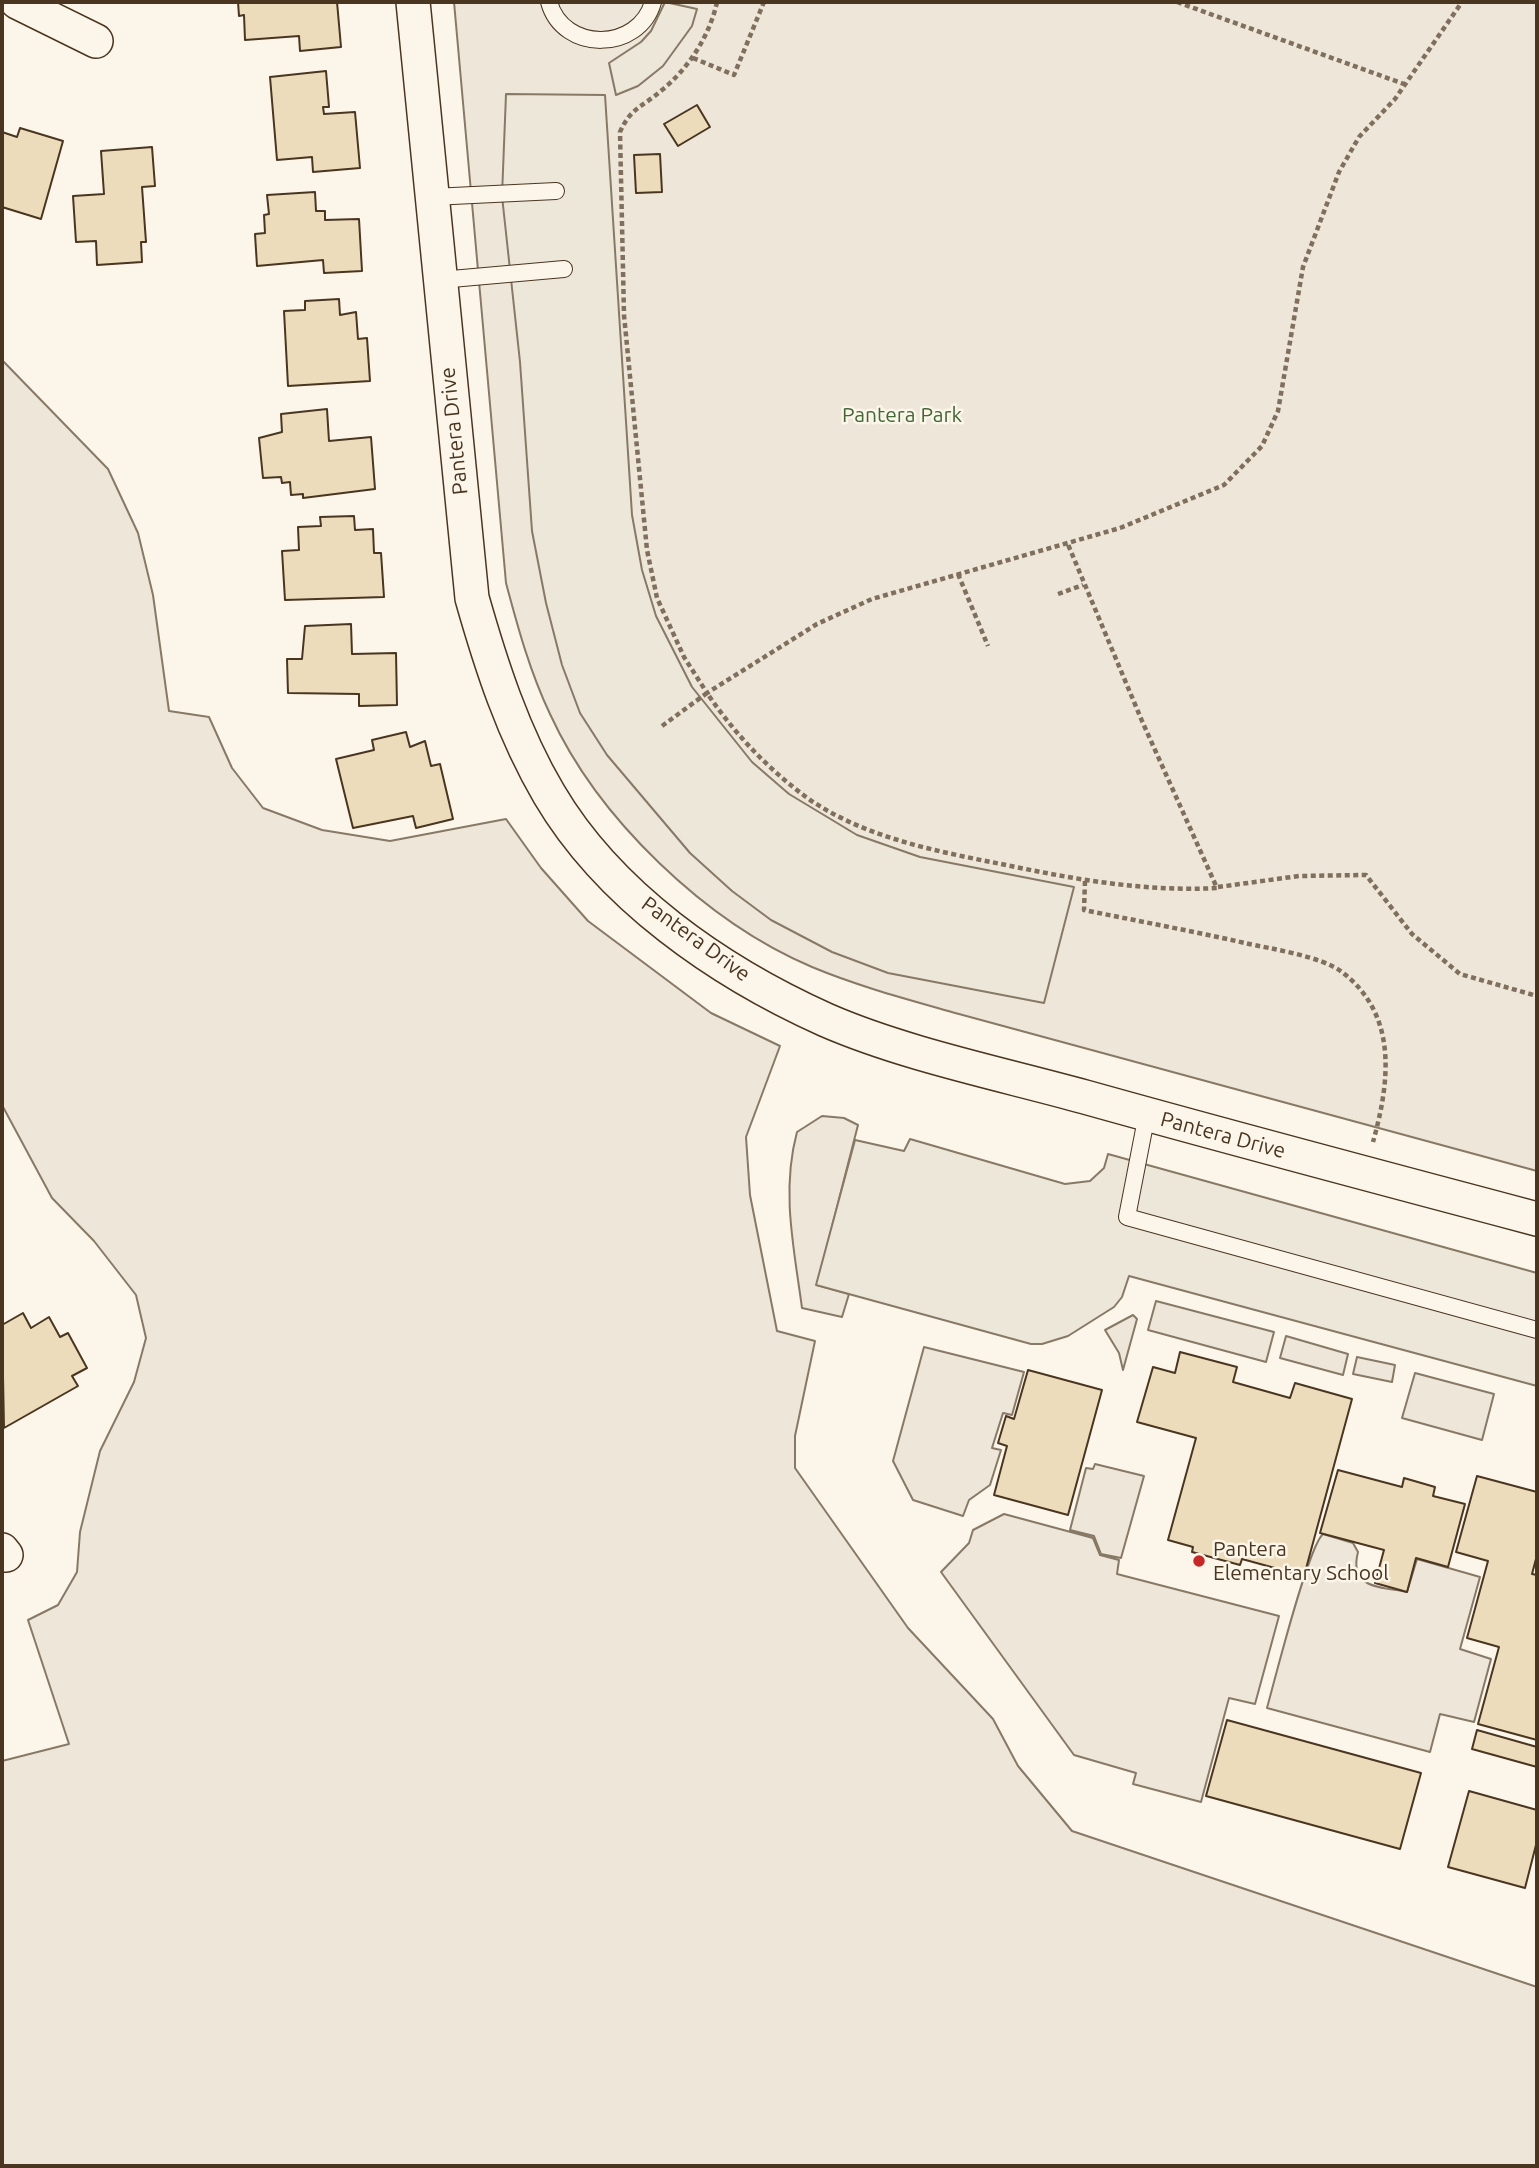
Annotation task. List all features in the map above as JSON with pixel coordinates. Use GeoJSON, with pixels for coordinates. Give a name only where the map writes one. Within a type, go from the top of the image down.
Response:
{"type":"FeatureCollection","features":[{"type":"Feature","properties":{"kind":"street"},"geometry":{"type":"LineString","coordinates":[[17,2],[96,41]]}},
{"type":"Feature","properties":{"kind":"street","name":"Pantera Drive"},"geometry":{"type":"LineString","coordinates":[[414,2],[472,598],[496,679],[523,743],[549,794],[577,835],[610,873],[665,922],[715,958],[828,1020],[900,1045],[1537,1219]]}},
{"type":"Feature","properties":{"kind":"lane"},"geometry":{"type":"LineString","coordinates":[[549,2],[562,25],[579,36],[595,40],[613,40],[629,34],[642,23],[653,2]]}},
{"type":"Feature","properties":{"kind":"lane"},"geometry":{"type":"LineString","coordinates":[[432,197],[556,191]]}},
{"type":"Feature","properties":{"kind":"lane"},"geometry":{"type":"LineString","coordinates":[[440,280],[564,269]]}},
{"type":"Feature","properties":{"kind":"lane"},"geometry":{"type":"LineString","coordinates":[[1147,1114],[1127,1217],[1537,1330]]}},
{"type":"Feature","properties":{"kind":"path"},"geometry":{"type":"LineString","coordinates":[[717,2],[714,16],[693,58],[663,90],[628,114],[620,132],[621,246],[624,315],[647,550],[657,598],[684,657],[729,725],[761,759],[807,797],[851,822],[934,852],[1085,881],[1168,888],[1217,888],[1243,881],[1299,876],[1366,875],[1412,934],[1460,974],[1537,996]]}},
{"type":"Feature","properties":{"kind":"path"},"geometry":{"type":"LineString","coordinates":[[693,58],[734,75],[764,2]]}},
{"type":"Feature","properties":{"kind":"path"},"geometry":{"type":"LineString","coordinates":[[1177,2],[1404,84]]}},
{"type":"Feature","properties":{"kind":"path"},"geometry":{"type":"LineString","coordinates":[[662,726],[707,693],[817,624],[872,598],[1120,528],[1224,485],[1262,446],[1278,411],[1303,267],[1339,172],[1359,137],[1404,84],[1462,2]]}},
{"type":"Feature","properties":{"kind":"path"},"geometry":{"type":"LineString","coordinates":[[1067,542],[1083,585],[1217,888]]}},
{"type":"Feature","properties":{"kind":"path"},"geometry":{"type":"LineString","coordinates":[[958,574],[988,646]]}},
{"type":"Feature","properties":{"kind":"path"},"geometry":{"type":"LineString","coordinates":[[1058,594],[1083,585]]}},
{"type":"Feature","properties":{"kind":"path"},"geometry":{"type":"LineString","coordinates":[[1085,881],[1084,910],[1287,953],[1341,971],[1380,1020],[1387,1052],[1381,1113],[1365,1173]]}},
{"type":"Feature","properties":{"kind":"green space","name":"Pantera Park"},"geometry":{"type":"Polygon","coordinates":[[[454,2],[1537,2],[1537,1171],[959,1014],[830,974],[772,948],[733,923],[695,895],[659,863],[626,828],[596,792],[550,714],[530,666],[506,583],[454,2]]]}},
{"type":"Feature","properties":{"kind":"green space"},"geometry":{"type":"Polygon","coordinates":[[[2,360],[108,469],[138,533],[153,595],[169,711],[209,717],[232,768],[263,808],[322,830],[390,841],[506,819],[541,868],[588,921],[711,1013],[780,1046],[746,1137],[750,1195],[777,1331],[815,1341],[795,1436],[795,1468],[908,1628],[993,1719],[1018,1766],[1072,1831],[1537,1987],[1537,2166],[2,2166],[2,1761],[69,1744],[28,1620],[58,1605],[77,1572],[80,1532],[100,1451],[134,1382],[146,1338],[136,1295],[94,1241],[52,1198],[2,1105],[2,360]]]}},
{"type":"Feature","properties":{"kind":"green space"},"geometry":{"type":"Polygon","coordinates":[[[822,1116],[844,1118],[858,1125],[817,1285],[849,1294],[842,1317],[802,1308],[790,1220],[790,1176],[797,1132],[822,1116]]]}},
{"type":"Feature","properties":{"kind":"green space"},"geometry":{"type":"Polygon","coordinates":[[[1156,1301],[1274,1332],[1266,1362],[1148,1330],[1156,1301]]]}},
{"type":"Feature","properties":{"kind":"green space"},"geometry":{"type":"Polygon","coordinates":[[[1133,1315],[1137,1319],[1123,1370],[1119,1353],[1105,1330],[1133,1315]]]}},
{"type":"Feature","properties":{"kind":"green space"},"geometry":{"type":"Polygon","coordinates":[[[1286,1336],[1348,1354],[1343,1375],[1280,1358],[1286,1336]]]}},
{"type":"Feature","properties":{"kind":"green space"},"geometry":{"type":"Polygon","coordinates":[[[924,1347],[1024,1372],[1012,1415],[1003,1413],[992,1448],[1001,1450],[990,1485],[969,1500],[963,1516],[913,1500],[893,1461],[924,1347]]]}},
{"type":"Feature","properties":{"kind":"green space"},"geometry":{"type":"Polygon","coordinates":[[[1357,1357],[1395,1365],[1392,1382],[1353,1374],[1357,1357]]]}},
{"type":"Feature","properties":{"kind":"green space"},"geometry":{"type":"Polygon","coordinates":[[[1415,1373],[1494,1394],[1482,1440],[1402,1418],[1415,1373]]]}},
{"type":"Feature","properties":{"kind":"green space"},"geometry":{"type":"Polygon","coordinates":[[[1095,1464],[1144,1476],[1121,1558],[1101,1554],[1094,1536],[1070,1530],[1086,1468],[1093,1469],[1095,1464]]]}},
{"type":"Feature","properties":{"kind":"green space"},"geometry":{"type":"Polygon","coordinates":[[[1004,1514],[1093,1538],[1100,1555],[1119,1560],[1117,1574],[1279,1616],[1255,1704],[1229,1698],[1201,1802],[1133,1784],[1136,1773],[1074,1755],[941,1572],[969,1543],[973,1530],[1004,1514]]]}},
{"type":"Feature","properties":{"kind":"green space"},"geometry":{"type":"Polygon","coordinates":[[[1323,1534],[1353,1543],[1358,1552],[1358,1574],[1363,1580],[1379,1587],[1407,1592],[1417,1559],[1480,1577],[1460,1649],[1491,1659],[1474,1722],[1440,1714],[1430,1752],[1267,1708],[1301,1587],[1323,1534]]]}},
{"type":"Feature","properties":{"kind":"shaded area"},"geometry":{"type":"Polygon","coordinates":[[[665,2],[697,9],[692,26],[663,66],[638,86],[616,95],[609,63],[641,42],[651,31],[665,2]]]}},
{"type":"Feature","properties":{"kind":"shaded area"},"geometry":{"type":"Polygon","coordinates":[[[506,94],[605,95],[632,515],[642,570],[656,616],[692,687],[752,762],[789,794],[857,835],[920,857],[1074,887],[1044,1003],[888,973],[832,952],[771,920],[732,891],[690,853],[607,755],[580,713],[562,665],[532,531],[520,362],[502,196],[506,94]]]}},
{"type":"Feature","properties":{"kind":"shaded area"},"geometry":{"type":"Polygon","coordinates":[[[910,1139],[1065,1184],[1090,1181],[1104,1168],[1108,1154],[1537,1273],[1537,1386],[1129,1276],[1122,1297],[1114,1307],[1068,1336],[1042,1344],[1031,1344],[816,1285],[855,1140],[904,1151],[910,1139]]]}},
{"type":"Feature","properties":{"kind":"building"},"geometry":{"type":"Polygon","coordinates":[[[238,2],[337,2],[341,47],[300,51],[299,36],[245,40],[244,15],[239,16],[238,2]]]}},
{"type":"Feature","properties":{"kind":"building"},"geometry":{"type":"Polygon","coordinates":[[[326,71],[329,107],[323,107],[324,114],[355,112],[360,168],[313,172],[312,157],[277,160],[270,77],[326,71]]]}},
{"type":"Feature","properties":{"kind":"building"},"geometry":{"type":"Polygon","coordinates":[[[697,105],[710,127],[678,146],[664,124],[697,105]]]}},
{"type":"Feature","properties":{"kind":"building"},"geometry":{"type":"Polygon","coordinates":[[[20,128],[63,141],[41,219],[2,207],[2,132],[17,137],[20,128]]]}},
{"type":"Feature","properties":{"kind":"building"},"geometry":{"type":"Polygon","coordinates":[[[152,147],[155,186],[142,187],[146,242],[141,242],[142,262],[97,265],[96,241],[76,242],[73,196],[104,194],[101,151],[152,147]]]}},
{"type":"Feature","properties":{"kind":"building"},"geometry":{"type":"Polygon","coordinates":[[[660,154],[662,192],[636,193],[634,155],[660,154]]]}},
{"type":"Feature","properties":{"kind":"building"},"geometry":{"type":"Polygon","coordinates":[[[315,192],[316,211],[325,211],[325,220],[359,219],[362,271],[324,273],[323,260],[257,266],[255,234],[265,233],[264,215],[269,214],[267,195],[315,192]]]}},
{"type":"Feature","properties":{"kind":"building"},"geometry":{"type":"Polygon","coordinates":[[[339,299],[340,315],[356,312],[358,339],[367,338],[370,381],[288,386],[284,311],[305,310],[305,301],[339,299]]]}},
{"type":"Feature","properties":{"kind":"building"},"geometry":{"type":"Polygon","coordinates":[[[327,409],[329,441],[371,437],[375,489],[303,498],[303,494],[291,495],[290,482],[282,483],[281,477],[263,478],[259,438],[282,432],[281,414],[327,409]]]}},
{"type":"Feature","properties":{"kind":"building"},"geometry":{"type":"Polygon","coordinates":[[[354,516],[355,530],[373,529],[374,553],[381,553],[384,597],[285,600],[282,551],[299,550],[298,527],[321,526],[320,517],[354,516]]]}},
{"type":"Feature","properties":{"kind":"building"},"geometry":{"type":"Polygon","coordinates":[[[351,624],[352,654],[396,653],[397,705],[359,706],[359,694],[288,693],[287,659],[302,659],[305,626],[351,624]]]}},
{"type":"Feature","properties":{"kind":"building"},"geometry":{"type":"Polygon","coordinates":[[[406,732],[410,747],[425,741],[431,766],[440,764],[453,819],[416,828],[413,816],[353,828],[336,759],[374,750],[372,740],[406,732]]]}},
{"type":"Feature","properties":{"kind":"building"},"geometry":{"type":"Polygon","coordinates":[[[23,1313],[31,1328],[49,1317],[60,1337],[68,1333],[87,1368],[72,1376],[78,1386],[4,1428],[2,1325],[23,1313]]]}},
{"type":"Feature","properties":{"kind":"building"},"geometry":{"type":"Polygon","coordinates":[[[1180,1352],[1237,1367],[1233,1382],[1290,1398],[1295,1383],[1352,1399],[1304,1576],[1242,1559],[1240,1565],[1192,1552],[1193,1547],[1168,1540],[1196,1438],[1137,1422],[1153,1367],[1175,1373],[1180,1352]]]}},
{"type":"Feature","properties":{"kind":"building"},"geometry":{"type":"Polygon","coordinates":[[[1028,1370],[1102,1390],[1068,1515],[994,1495],[1007,1446],[998,1443],[1006,1416],[1014,1419],[1028,1370]]]}},
{"type":"Feature","properties":{"kind":"building"},"geometry":{"type":"Polygon","coordinates":[[[1338,1470],[1402,1487],[1404,1478],[1435,1487],[1433,1496],[1465,1504],[1448,1567],[1416,1558],[1407,1592],[1375,1583],[1384,1550],[1320,1533],[1338,1470]]]}},
{"type":"Feature","properties":{"kind":"building"},"geometry":{"type":"Polygon","coordinates":[[[1477,1476],[1537,1492],[1537,1555],[1532,1574],[1537,1575],[1537,1740],[1478,1724],[1499,1647],[1467,1638],[1488,1561],[1456,1552],[1477,1476]]]}},
{"type":"Feature","properties":{"kind":"building"},"geometry":{"type":"Polygon","coordinates":[[[1227,1720],[1421,1773],[1400,1849],[1206,1796],[1227,1720]]]}},
{"type":"Feature","properties":{"kind":"building"},"geometry":{"type":"Polygon","coordinates":[[[1477,1730],[1537,1747],[1537,1767],[1472,1749],[1477,1730]]]}},
{"type":"Feature","properties":{"kind":"building"},"geometry":{"type":"Polygon","coordinates":[[[1469,1791],[1537,1810],[1537,1841],[1525,1888],[1448,1867],[1469,1791]]]}},
{"type":"Feature","properties":{"kind":"place","name":"Pantera Elementary School"},"geometry":{"type":"Point","coordinates":[1199,1561]}}]}
